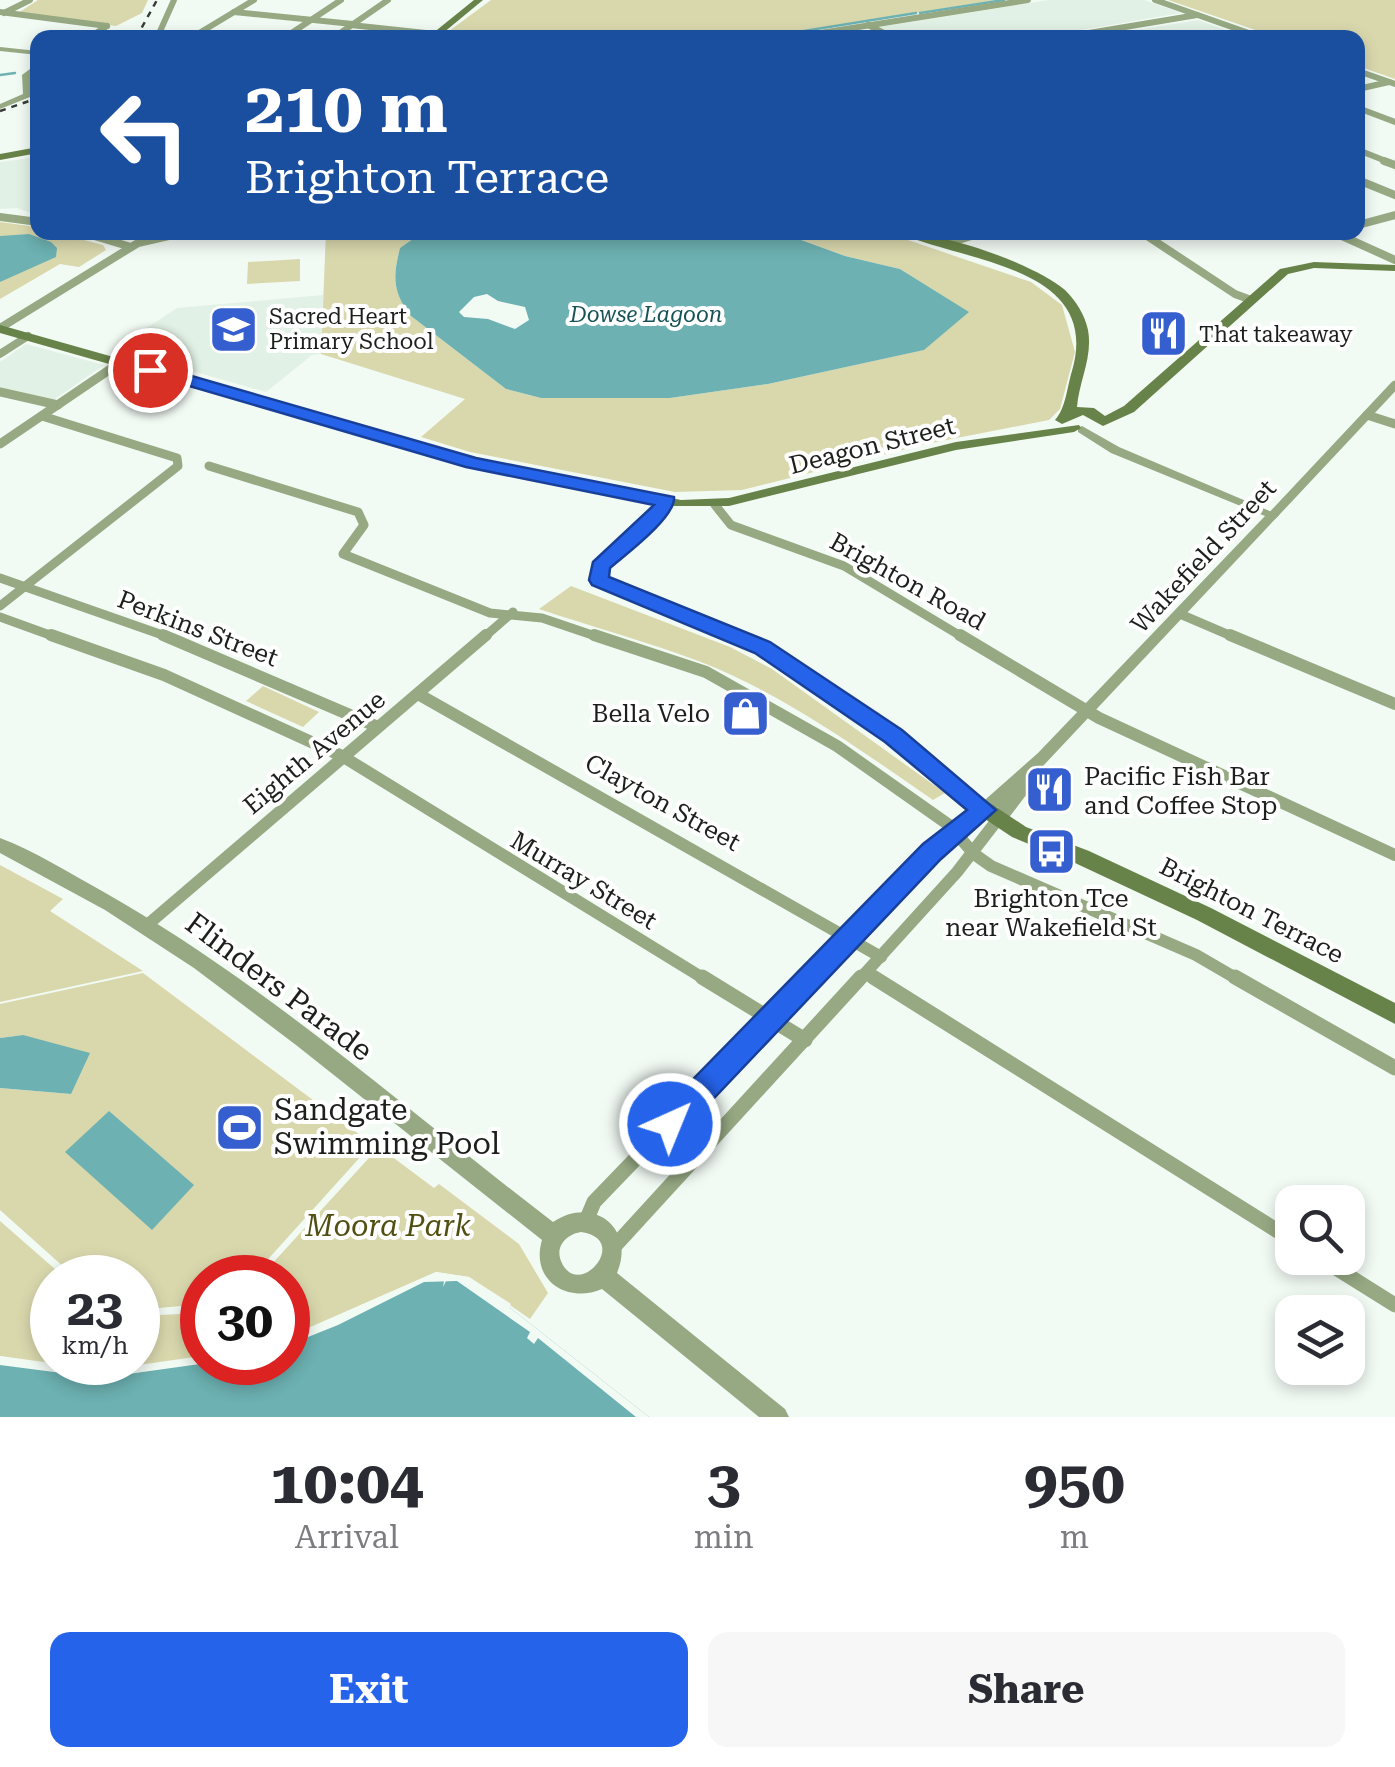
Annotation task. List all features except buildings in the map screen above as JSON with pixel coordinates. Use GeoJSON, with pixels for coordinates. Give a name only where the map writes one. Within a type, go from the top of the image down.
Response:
{"type":"FeatureCollection","features":[{"type":"Feature","properties":{"kind":"main road"},"geometry":{"type":"LineString","coordinates":[[441,30],[479,0]]}},
{"type":"Feature","properties":{"kind":"main road"},"geometry":{"type":"LineString","coordinates":[[0,155],[30,149]]}},
{"type":"Feature","properties":{"kind":"main road"},"geometry":{"type":"LineString","coordinates":[[931,240],[1038,279],[1067,298],[1083,337],[1084,353],[1073,422]]}},
{"type":"Feature","properties":{"kind":"main road"},"geometry":{"type":"LineString","coordinates":[[1350,267],[1390,263]]}},
{"type":"Feature","properties":{"kind":"main road"},"geometry":{"type":"LineString","coordinates":[[1073,422],[1129,409],[1284,271],[1304,266],[1390,263]]}},
{"type":"Feature","properties":{"kind":"main road"},"geometry":{"type":"LineString","coordinates":[[1,327],[473,463],[667,502],[715,505]]}},
{"type":"Feature","properties":{"kind":"main road"},"geometry":{"type":"LineString","coordinates":[[1076,389],[1096,418]]}},
{"type":"Feature","properties":{"kind":"main road"},"geometry":{"type":"LineString","coordinates":[[1073,422],[1096,418]]}},
{"type":"Feature","properties":{"kind":"main road","name":"Deagon Street"},"geometry":{"type":"LineString","coordinates":[[715,505],[956,446],[1073,422]]}},
{"type":"Feature","properties":{"kind":"main road","name":"Brighton Terrace"},"geometry":{"type":"LineString","coordinates":[[667,502],[646,527],[600,566],[599,580],[762,648],[1046,844],[1082,856],[1204,914],[1395,1014]]}},
{"type":"Feature","properties":{"kind":"street"},"geometry":{"type":"LineString","coordinates":[[1,13],[30,0]]}},
{"type":"Feature","properties":{"kind":"street"},"geometry":{"type":"LineString","coordinates":[[161,30],[174,0]]}},
{"type":"Feature","properties":{"kind":"street"},"geometry":{"type":"LineString","coordinates":[[204,30],[254,0]]}},
{"type":"Feature","properties":{"kind":"street"},"geometry":{"type":"LineString","coordinates":[[296,30],[341,0]]}},
{"type":"Feature","properties":{"kind":"street"},"geometry":{"type":"LineString","coordinates":[[345,30],[388,0]]}},
{"type":"Feature","properties":{"kind":"street"},"geometry":{"type":"LineString","coordinates":[[838,30],[1028,0]]}},
{"type":"Feature","properties":{"kind":"street"},"geometry":{"type":"LineString","coordinates":[[1155,0],[1239,30]]}},
{"type":"Feature","properties":{"kind":"street"},"geometry":{"type":"LineString","coordinates":[[234,12],[389,30]]}},
{"type":"Feature","properties":{"kind":"street"},"geometry":{"type":"LineString","coordinates":[[1,13],[107,26],[101,30]]}},
{"type":"Feature","properties":{"kind":"street"},"geometry":{"type":"LineString","coordinates":[[1107,30],[1197,15]]}},
{"type":"Feature","properties":{"kind":"street"},"geometry":{"type":"LineString","coordinates":[[868,25],[878,30]]}},
{"type":"Feature","properties":{"kind":"street"},"geometry":{"type":"LineString","coordinates":[[0,49],[30,53]]}},
{"type":"Feature","properties":{"kind":"street"},"geometry":{"type":"LineString","coordinates":[[1365,73],[1392,83]]}},
{"type":"Feature","properties":{"kind":"street"},"geometry":{"type":"LineString","coordinates":[[0,107],[27,96],[30,82]]}},
{"type":"Feature","properties":{"kind":"street"},"geometry":{"type":"LineString","coordinates":[[1365,88],[1392,83]]}},
{"type":"Feature","properties":{"kind":"street"},"geometry":{"type":"LineString","coordinates":[[1365,111],[1395,122]]}},
{"type":"Feature","properties":{"kind":"street"},"geometry":{"type":"LineString","coordinates":[[1365,153],[1395,165]]}},
{"type":"Feature","properties":{"kind":"street"},"geometry":{"type":"LineString","coordinates":[[1365,183],[1395,196]]}},
{"type":"Feature","properties":{"kind":"street"},"geometry":{"type":"LineString","coordinates":[[1365,223],[1395,215]]}},
{"type":"Feature","properties":{"kind":"street"},"geometry":{"type":"LineString","coordinates":[[0,216],[30,221]]}},
{"type":"Feature","properties":{"kind":"street"},"geometry":{"type":"LineString","coordinates":[[108,240],[131,247]]}},
{"type":"Feature","properties":{"kind":"street"},"geometry":{"type":"LineString","coordinates":[[1,327],[131,247],[157,240]]}},
{"type":"Feature","properties":{"kind":"street"},"geometry":{"type":"LineString","coordinates":[[946,244],[959,240]]}},
{"type":"Feature","properties":{"kind":"street"},"geometry":{"type":"LineString","coordinates":[[1153,240],[1250,300]]}},
{"type":"Feature","properties":{"kind":"street"},"geometry":{"type":"LineString","coordinates":[[1348,240],[1390,263]]}},
{"type":"Feature","properties":{"kind":"street"},"geometry":{"type":"LineString","coordinates":[[0,354],[28,336]]}},
{"type":"Feature","properties":{"kind":"street"},"geometry":{"type":"LineString","coordinates":[[0,444],[123,361]]}},
{"type":"Feature","properties":{"kind":"street","name":"Wakefield Street"},"geometry":{"type":"LineString","coordinates":[[994,811],[1395,385]]}},
{"type":"Feature","properties":{"kind":"street"},"geometry":{"type":"LineString","coordinates":[[0,392],[58,405]]}},
{"type":"Feature","properties":{"kind":"street"},"geometry":{"type":"LineString","coordinates":[[1367,415],[1395,424]]}},
{"type":"Feature","properties":{"kind":"street"},"geometry":{"type":"LineString","coordinates":[[0,606],[178,466],[177,458],[42,416]]}},
{"type":"Feature","properties":{"kind":"street"},"geometry":{"type":"LineString","coordinates":[[1096,418],[1132,454]]}},
{"type":"Feature","properties":{"kind":"street"},"geometry":{"type":"LineString","coordinates":[[1073,422],[1115,450],[1273,515]]}},
{"type":"Feature","properties":{"kind":"street"},"geometry":{"type":"LineString","coordinates":[[209,466],[358,512],[364,525],[343,554],[490,613],[512,612],[542,618],[706,672],[837,746],[957,832],[974,854],[991,866],[1196,955],[1395,1068]]}},
{"type":"Feature","properties":{"kind":"street"},"geometry":{"type":"LineString","coordinates":[[1225,495],[1244,513],[1255,534]]}},
{"type":"Feature","properties":{"kind":"street","name":"Brighton Road"},"geometry":{"type":"LineString","coordinates":[[715,505],[718,514],[731,524],[844,566],[1088,712],[1395,856]]}},
{"type":"Feature","properties":{"kind":"street","name":"Perkins Street"},"geometry":{"type":"LineString","coordinates":[[0,578],[192,645],[378,727]]}},
{"type":"Feature","properties":{"kind":"street","name":"Eighth Avenue"},"geometry":{"type":"LineString","coordinates":[[146,926],[512,612]]}},
{"type":"Feature","properties":{"kind":"street"},"geometry":{"type":"LineString","coordinates":[[1180,614],[1395,704]]}},
{"type":"Feature","properties":{"kind":"street"},"geometry":{"type":"LineString","coordinates":[[0,617],[164,675],[342,756]]}},
{"type":"Feature","properties":{"kind":"street","name":"Clayton Street"},"geometry":{"type":"LineString","coordinates":[[418,694],[850,936],[880,957]]}},
{"type":"Feature","properties":{"kind":"street","name":"Murray Street"},"geometry":{"type":"LineString","coordinates":[[342,756],[804,1040]]}},
{"type":"Feature","properties":{"kind":"street"},"geometry":{"type":"LineString","coordinates":[[586,1221],[594,1202],[932,852],[994,811]]}},
{"type":"Feature","properties":{"kind":"street"},"geometry":{"type":"LineString","coordinates":[[612,1249],[604,1230],[586,1221],[568,1224],[555,1237],[549,1256],[551,1266],[564,1281],[584,1285],[602,1275],[612,1249],[974,854],[994,811]]}},
{"type":"Feature","properties":{"kind":"street","name":"Flinders Parade"},"geometry":{"type":"LineString","coordinates":[[0,845],[146,926],[402,1116],[555,1237]]}},
{"type":"Feature","properties":{"kind":"street"},"geometry":{"type":"LineString","coordinates":[[867,973],[1275,1229]]}},
{"type":"Feature","properties":{"kind":"street"},"geometry":{"type":"LineString","coordinates":[[602,1275],[777,1417]]}},
{"type":"Feature","properties":{"kind":"street"},"geometry":{"type":"LineString","coordinates":[[1347,1275],[1395,1305]]}},
{"type":"Feature","properties":{"kind":"shaded area"},"geometry":{"type":"Polygon","coordinates":[[[1049,0],[1144,0],[1181,13],[1081,30],[879,27],[1049,0]]]}},
{"type":"Feature","properties":{"kind":"shaded area"},"geometry":{"type":"Polygon","coordinates":[[[1198,20],[1226,30],[1136,30],[1198,20]]]}},
{"type":"Feature","properties":{"kind":"shaded area"},"geometry":{"type":"Polygon","coordinates":[[[30,158],[30,213],[0,209],[0,162],[30,158]]]}},
{"type":"Feature","properties":{"kind":"shaded area","name":"Sacred Heart Primary School"},"geometry":{"type":"Polygon","coordinates":[[[323,295],[321,354],[312,355],[266,392],[115,349],[177,308],[323,295]]]}},
{"type":"Feature","properties":{"kind":"shaded area"},"geometry":{"type":"Polygon","coordinates":[[[26,344],[104,365],[52,401],[0,389],[0,362],[26,344]]]}},
{"type":"Feature","properties":{"kind":"green space"},"geometry":{"type":"Polygon","coordinates":[[[38,0],[148,0],[142,13],[116,26],[18,13],[38,0]]]}},
{"type":"Feature","properties":{"kind":"green space"},"geometry":{"type":"Polygon","coordinates":[[[491,0],[999,0],[806,30],[450,30],[491,0]]]}},
{"type":"Feature","properties":{"kind":"green space"},"geometry":{"type":"Polygon","coordinates":[[[1168,0],[1395,0],[1395,79],[1365,68],[1365,30],[1256,30],[1168,0]]]}},
{"type":"Feature","properties":{"kind":"green space"},"geometry":{"type":"Polygon","coordinates":[[[0,222],[30,226],[30,240],[84,240],[103,245],[106,250],[79,267],[60,264],[0,299],[0,222]]]}},
{"type":"Feature","properties":{"kind":"green space"},"geometry":{"type":"Polygon","coordinates":[[[326,240],[412,240],[400,248],[396,267],[400,299],[411,316],[506,389],[541,398],[670,398],[768,384],[923,350],[968,312],[900,269],[845,256],[801,240],[908,240],[1031,282],[1062,305],[1075,352],[1060,409],[1049,420],[926,444],[742,490],[675,492],[470,452],[421,437],[465,399],[321,354],[326,240]]]}},
{"type":"Feature","properties":{"kind":"green space"},"geometry":{"type":"Polygon","coordinates":[[[300,259],[300,281],[247,284],[248,262],[300,259]]]}},
{"type":"Feature","properties":{"kind":"green space"},"geometry":{"type":"Polygon","coordinates":[[[571,586],[730,647],[772,669],[945,793],[933,800],[821,724],[732,675],[539,609],[571,586]]]}},
{"type":"Feature","properties":{"kind":"green space"},"geometry":{"type":"Polygon","coordinates":[[[263,686],[319,712],[303,727],[246,701],[263,686]]]}},
{"type":"Feature","properties":{"kind":"green space"},"geometry":{"type":"Polygon","coordinates":[[[0,865],[63,899],[50,911],[143,971],[0,1002],[0,865]]]}},
{"type":"Feature","properties":{"kind":"green space","name":"Sandgate Swimming Pool"},"geometry":{"type":"Polygon","coordinates":[[[143,973],[372,1144],[272,1255],[180,1255],[180,1306],[160,1308],[160,1255],[50,1255],[0,1210],[0,1088],[71,1094],[23,1035],[0,1038],[0,1004],[143,973]]]}},
{"type":"Feature","properties":{"kind":"green space","name":"Moora Park"},"geometry":{"type":"Polygon","coordinates":[[[379,1147],[434,1188],[439,1184],[519,1244],[548,1293],[530,1319],[469,1277],[436,1272],[310,1327],[310,1255],[280,1255],[379,1147]]]}},
{"type":"Feature","properties":{"kind":"green space"},"geometry":{"type":"Polygon","coordinates":[[[0,1221],[39,1255],[30,1255],[30,1360],[0,1356],[0,1221]]]}},
{"type":"Feature","properties":{"kind":"green space"},"geometry":{"type":"Polygon","coordinates":[[[180,1314],[180,1359],[160,1362],[160,1315],[180,1314]]]}},
{"type":"Feature","properties":{"kind":"water"},"geometry":{"type":"Polygon","coordinates":[[[29,234],[30,240],[51,242],[57,248],[56,257],[0,282],[0,236],[29,234]]]}},
{"type":"Feature","properties":{"kind":"water","name":"Dowse Lagoon"},"geometry":{"type":"Polygon","coordinates":[[[412,240],[801,240],[845,256],[900,269],[969,312],[924,350],[768,384],[670,398],[541,398],[506,389],[411,316],[400,299],[396,267],[400,248],[412,240]],[[487,294],[474,297],[459,312],[464,317],[488,319],[515,329],[529,320],[525,307],[498,301],[487,294]]]}},
{"type":"Feature","properties":{"kind":"water"},"geometry":{"type":"Polygon","coordinates":[[[23,1035],[90,1053],[71,1094],[0,1088],[0,1038],[23,1035]]]}},
{"type":"Feature","properties":{"kind":"water"},"geometry":{"type":"Polygon","coordinates":[[[109,1111],[194,1185],[152,1230],[65,1152],[109,1111]]]}},
{"type":"Feature","properties":{"kind":"water"},"geometry":{"type":"Polygon","coordinates":[[[445,1275],[443,1287],[449,1275],[509,1307],[649,1417],[0,1417],[0,1360],[30,1364],[30,1385],[160,1385],[160,1367],[180,1364],[180,1385],[310,1385],[310,1330],[410,1284],[445,1275]]]}},
{"type":"Feature","properties":{"kind":"pier"},"geometry":{"type":"Polygon","coordinates":[[[436,1272],[469,1277],[511,1304],[509,1307],[649,1417],[636,1417],[538,1338],[534,1344],[527,1338],[530,1332],[457,1281],[424,1282],[310,1336],[310,1327],[436,1272]]]}},
{"type":"Feature","properties":{"kind":"pier"},"geometry":{"type":"Polygon","coordinates":[[[0,1356],[30,1361],[30,1369],[0,1365],[0,1356]]]}},
{"type":"Feature","properties":{"kind":"pier"},"geometry":{"type":"Polygon","coordinates":[[[180,1360],[180,1367],[160,1370],[160,1363],[180,1360]]]}},
{"type":"Feature","properties":{"kind":"waterway"},"geometry":{"type":"LineString","coordinates":[[920,13],[1004,0]]}},
{"type":"Feature","properties":{"kind":"waterway"},"geometry":{"type":"LineString","coordinates":[[811,30],[916,13]]}},
{"type":"Feature","properties":{"kind":"waterway"},"geometry":{"type":"LineString","coordinates":[[0,75],[15,73]]}},
{"type":"Feature","properties":{"kind":"railway"},"geometry":{"type":"LineString","coordinates":[[140,30],[157,0]]}},
{"type":"Feature","properties":{"kind":"railway"},"geometry":{"type":"LineString","coordinates":[[0,111],[30,101]]}},
{"type":"Feature","properties":{"kind":"place","name":"Sacred Heart Primary School"},"geometry":{"type":"Point","coordinates":[234,329]}},
{"type":"Feature","properties":{"kind":"place","name":"That takeaway"},"geometry":{"type":"Point","coordinates":[1164,334]}},
{"type":"Feature","properties":{"kind":"place","name":"Bella Velo"},"geometry":{"type":"Point","coordinates":[745,713]}},
{"type":"Feature","properties":{"kind":"place","name":"Pacific Fish Bar and Coffee Stop"},"geometry":{"type":"Point","coordinates":[1049,790]}},
{"type":"Feature","properties":{"kind":"place","name":"Brighton Tce near Wakefield St"},"geometry":{"type":"Point","coordinates":[1051,852]}},
{"type":"Feature","properties":{"kind":"place","name":"Sandgate Swimming Pool"},"geometry":{"type":"Point","coordinates":[239,1127]}},
{"type":"Feature","properties":{"kind":"route"},"geometry":{"type":"LineString","coordinates":[[150,370],[473,463],[667,502],[646,527],[600,566],[599,580],[607,587],[762,648],[894,736],[984,810],[932,852],[670,1124]]}}]}
